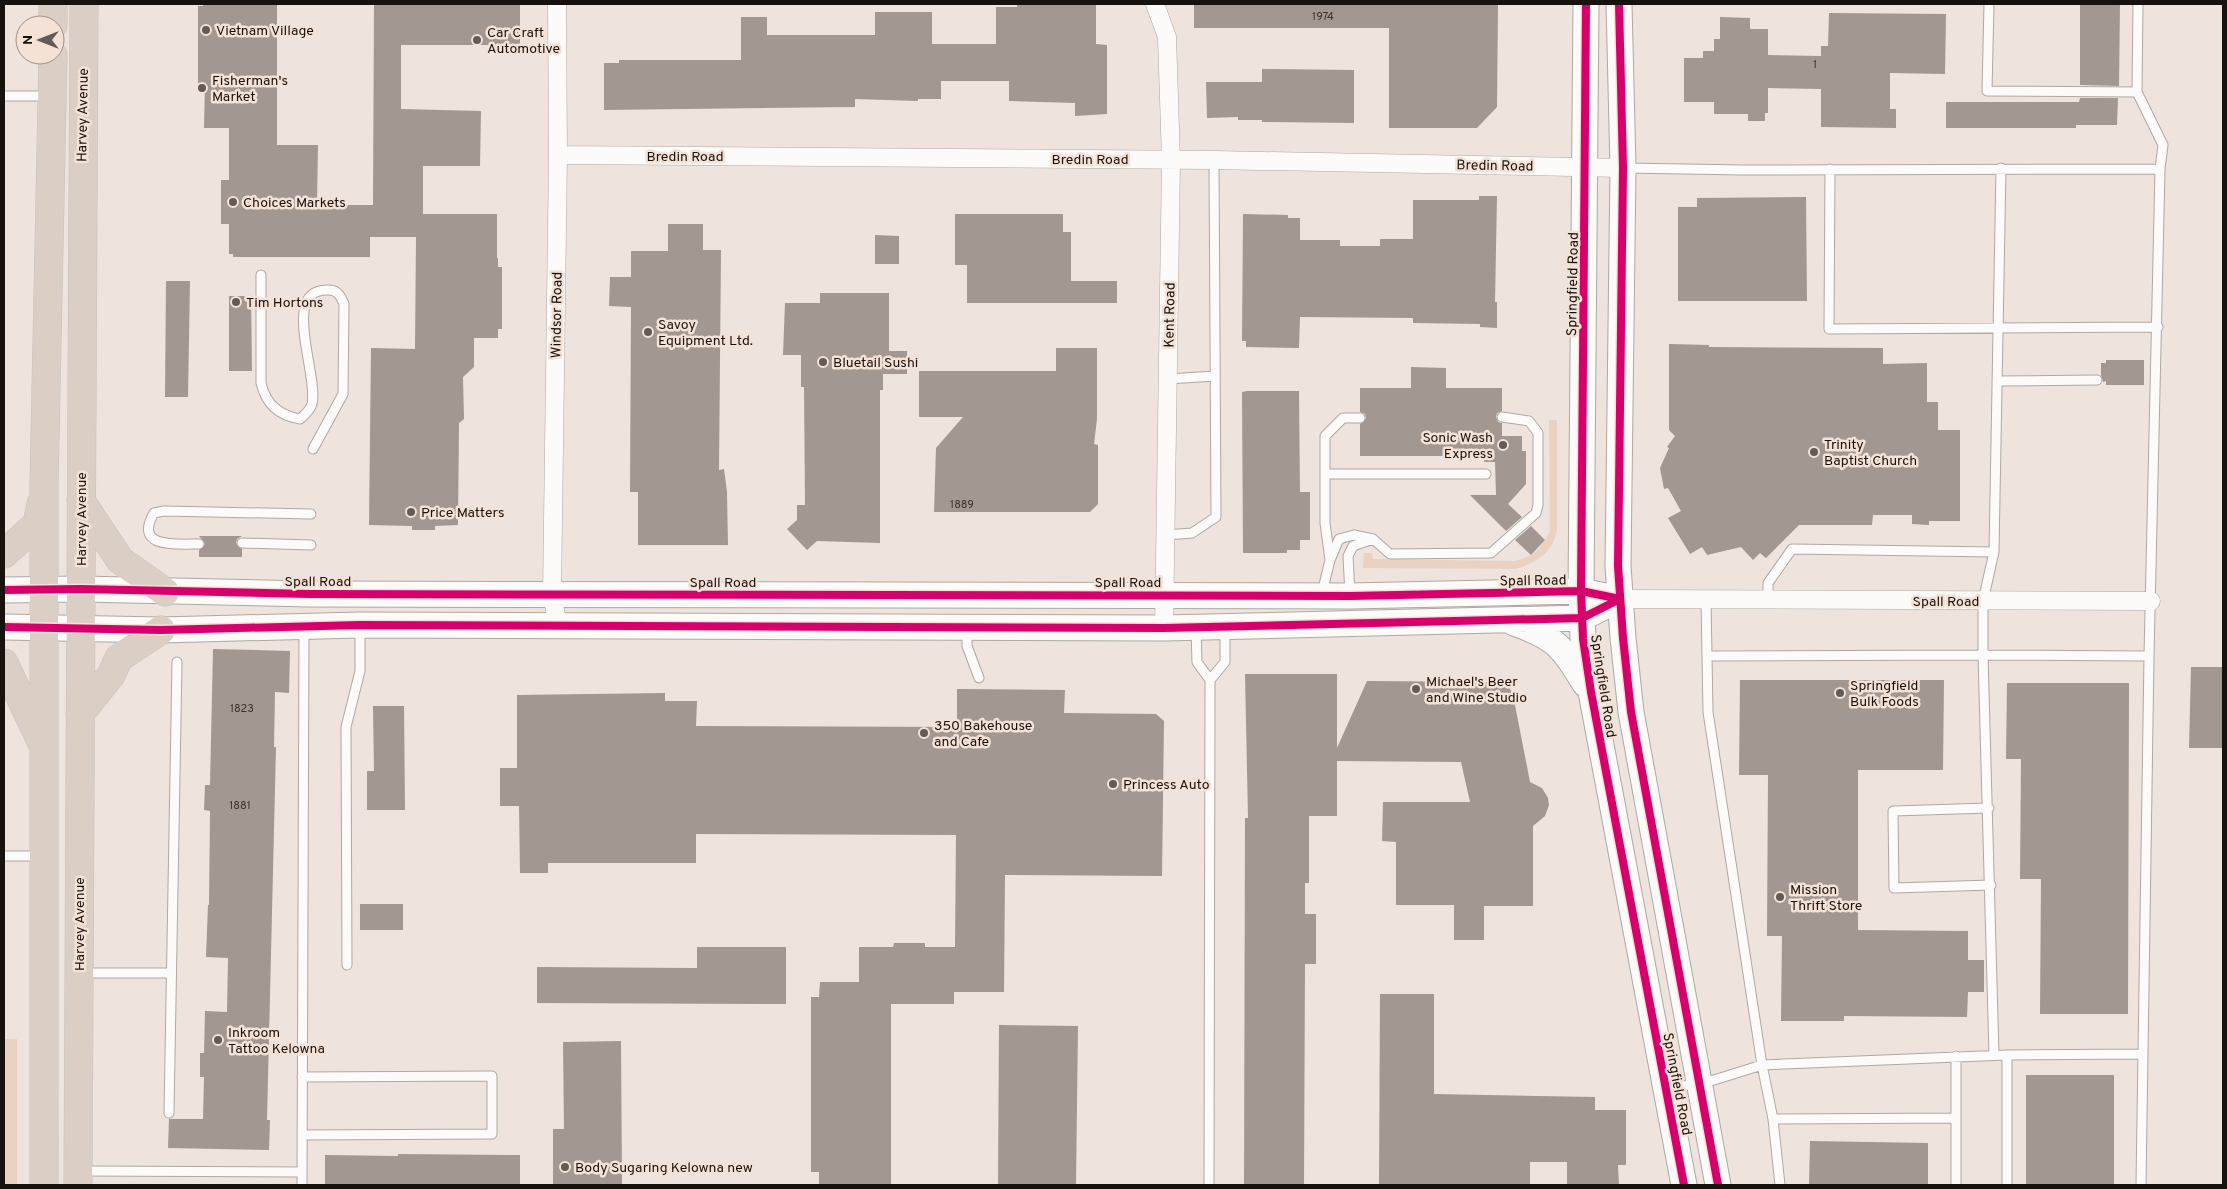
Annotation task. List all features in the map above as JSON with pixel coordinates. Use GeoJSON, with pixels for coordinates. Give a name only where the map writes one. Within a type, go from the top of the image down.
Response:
{"type":"FeatureCollection","features":[{"type":"Feature","properties":{"kind":"highway","name":"Harvey Avenue"},"geometry":{"type":"LineString","coordinates":[[78,1178],[84,4]]}},
{"type":"Feature","properties":{"kind":"highway"},"geometry":{"type":"LineString","coordinates":[[44,1185],[44,628],[46,590],[44,485],[53,65]]}},
{"type":"Feature","properties":{"kind":"highway"},"geometry":{"type":"LineString","coordinates":[[4,554],[37,524],[44,485]]}},
{"type":"Feature","properties":{"kind":"highway"},"geometry":{"type":"LineString","coordinates":[[82,501],[120,560],[165,592]]}},
{"type":"Feature","properties":{"kind":"highway"},"geometry":{"type":"LineString","coordinates":[[80,714],[111,675],[119,658],[161,630]]}},
{"type":"Feature","properties":{"kind":"highway"},"geometry":{"type":"LineString","coordinates":[[4,663],[44,747]]}},
{"type":"Feature","properties":{"kind":"main road","name":"Springfield Road"},"geometry":{"type":"LineString","coordinates":[[1586,4],[1582,618],[1591,692],[1684,1185]]}},
{"type":"Feature","properties":{"kind":"main road","name":"Springfield Road"},"geometry":{"type":"LineString","coordinates":[[1619,4],[1622,168],[1618,566],[1620,599],[1631,712],[1718,1185]]}},
{"type":"Feature","properties":{"kind":"main road","name":"Spall Road"},"geometry":{"type":"LineString","coordinates":[[4,590],[81,589],[165,592],[552,594],[1166,594],[1322,596],[1581,592],[1620,599]]}},
{"type":"Feature","properties":{"kind":"main road","name":"Spall Road"},"geometry":{"type":"LineString","coordinates":[[4,627],[161,630],[304,626],[1164,628],[1510,622],[1582,618],[1620,599]]}},
{"type":"Feature","properties":{"kind":"main road"},"geometry":{"type":"LineString","coordinates":[[1510,622],[1531,629],[1558,643],[1591,692]]}},
{"type":"Feature","properties":{"kind":"street","name":"Windsor Road"},"geometry":{"type":"LineString","coordinates":[[557,4],[558,154],[552,594],[558,626]]}},
{"type":"Feature","properties":{"kind":"street","name":"Kent Road"},"geometry":{"type":"LineString","coordinates":[[1155,4],[1167,37],[1171,160],[1164,628]]}},
{"type":"Feature","properties":{"kind":"street","name":"Bredin Road"},"geometry":{"type":"LineString","coordinates":[[558,154],[1214,160],[1622,168]]}},
{"type":"Feature","properties":{"kind":"street","name":"Spall Road"},"geometry":{"type":"LineString","coordinates":[[1620,599],[2151,601]]}},
{"type":"Feature","properties":{"kind":"lane"},"geometry":{"type":"LineString","coordinates":[[1989,4],[1987,91],[2137,92]]}},
{"type":"Feature","properties":{"kind":"lane"},"geometry":{"type":"LineString","coordinates":[[2138,4],[2137,92],[2163,145],[2160,169],[2158,327],[2149,656],[2141,1185]]}},
{"type":"Feature","properties":{"kind":"lane"},"geometry":{"type":"LineString","coordinates":[[4,96],[53,96]]}},
{"type":"Feature","properties":{"kind":"lane"},"geometry":{"type":"LineString","coordinates":[[1166,535],[1192,533],[1216,517],[1214,160]]}},
{"type":"Feature","properties":{"kind":"lane"},"geometry":{"type":"LineString","coordinates":[[1622,168],[1743,170],[2160,169]]}},
{"type":"Feature","properties":{"kind":"lane"},"geometry":{"type":"LineString","coordinates":[[1994,1056],[1983,601],[1994,552],[2001,168]]}},
{"type":"Feature","properties":{"kind":"lane"},"geometry":{"type":"LineString","coordinates":[[1830,169],[1829,329],[2158,327]]}},
{"type":"Feature","properties":{"kind":"lane"},"geometry":{"type":"LineString","coordinates":[[261,275],[261,383],[265,397],[280,414],[300,418],[308,412],[312,403],[312,378],[303,319],[304,305],[308,295],[317,290],[332,290],[340,294],[344,304],[343,394],[313,448]]}},
{"type":"Feature","properties":{"kind":"lane"},"geometry":{"type":"LineString","coordinates":[[1168,379],[1215,376]]}},
{"type":"Feature","properties":{"kind":"lane"},"geometry":{"type":"LineString","coordinates":[[1997,381],[2097,380]]}},
{"type":"Feature","properties":{"kind":"lane"},"geometry":{"type":"LineString","coordinates":[[1322,596],[1330,560],[1339,539],[1354,535],[1373,539],[1390,554],[1491,554],[1530,520],[1536,513],[1538,505],[1538,433],[1529,421],[1502,417]]}},
{"type":"Feature","properties":{"kind":"lane"},"geometry":{"type":"LineString","coordinates":[[1330,560],[1325,523],[1325,436],[1342,418],[1360,418]]}},
{"type":"Feature","properties":{"kind":"lane"},"geometry":{"type":"LineString","coordinates":[[1325,474],[1486,474]]}},
{"type":"Feature","properties":{"kind":"lane"},"geometry":{"type":"LineString","coordinates":[[199,544],[161,544],[148,531],[148,523],[154,513],[164,511],[311,514]]}},
{"type":"Feature","properties":{"kind":"lane"},"geometry":{"type":"LineString","coordinates":[[1350,596],[1348,556],[1353,546],[1373,539]]}},
{"type":"Feature","properties":{"kind":"lane"},"geometry":{"type":"LineString","coordinates":[[242,543],[311,545]]}},
{"type":"Feature","properties":{"kind":"lane"},"geometry":{"type":"LineString","coordinates":[[1768,600],[1768,583],[1792,549],[1994,552]]}},
{"type":"Feature","properties":{"kind":"lane"},"geometry":{"type":"LineString","coordinates":[[1706,600],[1708,712],[1762,1065],[1773,1119],[1780,1185]]}},
{"type":"Feature","properties":{"kind":"lane"},"geometry":{"type":"LineString","coordinates":[[302,1185],[304,626]]}},
{"type":"Feature","properties":{"kind":"lane"},"geometry":{"type":"LineString","coordinates":[[347,965],[346,727],[360,671],[360,626]]}},
{"type":"Feature","properties":{"kind":"lane"},"geometry":{"type":"LineString","coordinates":[[1210,680],[1225,662],[1225,626]]}},
{"type":"Feature","properties":{"kind":"lane"},"geometry":{"type":"LineString","coordinates":[[1196,627],[1197,662],[1210,680],[1209,1185]]}},
{"type":"Feature","properties":{"kind":"lane"},"geometry":{"type":"LineString","coordinates":[[967,628],[967,646],[980,678]]}},
{"type":"Feature","properties":{"kind":"lane"},"geometry":{"type":"LineString","coordinates":[[1707,656],[2149,656]]}},
{"type":"Feature","properties":{"kind":"lane"},"geometry":{"type":"LineString","coordinates":[[168,1113],[177,662]]}},
{"type":"Feature","properties":{"kind":"lane"},"geometry":{"type":"LineString","coordinates":[[1988,808],[1893,811],[1894,888],[1991,886]]}},
{"type":"Feature","properties":{"kind":"lane"},"geometry":{"type":"LineString","coordinates":[[4,856],[44,856]]}},
{"type":"Feature","properties":{"kind":"lane"},"geometry":{"type":"LineString","coordinates":[[79,973],[171,973]]}},
{"type":"Feature","properties":{"kind":"lane"},"geometry":{"type":"LineString","coordinates":[[1667,1089],[1699,1083],[1762,1065],[1956,1056],[2142,1054]]}},
{"type":"Feature","properties":{"kind":"lane"},"geometry":{"type":"LineString","coordinates":[[2006,1185],[2007,1055]]}},
{"type":"Feature","properties":{"kind":"lane"},"geometry":{"type":"LineString","coordinates":[[1956,1056],[1956,1185]]}},
{"type":"Feature","properties":{"kind":"lane"},"geometry":{"type":"LineString","coordinates":[[302,1077],[492,1076],[492,1134],[302,1135]]}},
{"type":"Feature","properties":{"kind":"lane"},"geometry":{"type":"LineString","coordinates":[[1773,1119],[1956,1118]]}},
{"type":"Feature","properties":{"kind":"lane"},"geometry":{"type":"LineString","coordinates":[[78,1178],[302,1172]]}},
{"type":"Feature","properties":{"kind":"shaded area"},"geometry":{"type":"Polygon","coordinates":[[[1549,420],[1557,420],[1557,530],[1555,538],[1547,551],[1537,560],[1516,569],[1363,568],[1364,553],[1372,553],[1373,559],[1515,561],[1537,551],[1550,531],[1549,420]]]}},
{"type":"Feature","properties":{"kind":"shaded area"},"geometry":{"type":"Polygon","coordinates":[[[4,1039],[17,1039],[17,1185],[4,1185],[4,1039]]]}},
{"type":"Feature","properties":{"kind":"building"},"geometry":{"type":"Polygon","coordinates":[[[203,4],[277,4],[277,145],[318,145],[317,205],[373,205],[374,4],[520,4],[520,45],[401,45],[401,109],[481,111],[480,166],[423,166],[423,214],[497,214],[497,258],[498,267],[502,267],[502,329],[498,329],[498,338],[474,338],[474,367],[463,377],[464,419],[459,423],[458,525],[435,526],[435,530],[412,530],[412,526],[369,525],[371,348],[415,349],[416,237],[370,237],[370,257],[233,257],[233,254],[229,254],[229,224],[221,224],[221,180],[229,180],[229,128],[204,128],[205,83],[198,83],[198,6],[203,6],[203,4]]]}},
{"type":"Feature","properties":{"kind":"building"},"geometry":{"type":"Polygon","coordinates":[[[1017,4],[1096,4],[1096,44],[1107,45],[1107,114],[1075,116],[1075,103],[1009,101],[1009,81],[941,81],[941,99],[918,99],[918,101],[855,99],[855,107],[604,110],[604,63],[619,63],[619,60],[741,60],[741,17],[767,17],[767,35],[875,35],[875,12],[932,12],[932,44],[996,44],[996,7],[1017,7],[1017,4]]]}},
{"type":"Feature","properties":{"kind":"building"},"geometry":{"type":"Polygon","coordinates":[[[1194,4],[1498,4],[1497,107],[1477,128],[1389,128],[1389,28],[1194,28],[1194,4]]]}},
{"type":"Feature","properties":{"kind":"building"},"geometry":{"type":"Polygon","coordinates":[[[2080,4],[2120,4],[2119,86],[2080,85],[2080,4]]]}},
{"type":"Feature","properties":{"kind":"building"},"geometry":{"type":"Polygon","coordinates":[[[1829,13],[1946,14],[1945,74],[1890,73],[1890,109],[1896,109],[1896,128],[1821,127],[1821,89],[1768,88],[1768,113],[1765,113],[1765,121],[1748,121],[1748,114],[1714,114],[1714,102],[1684,102],[1684,58],[1703,58],[1703,51],[1714,51],[1714,39],[1720,39],[1720,17],[1750,18],[1750,29],[1768,29],[1768,55],[1821,56],[1821,46],[1828,46],[1829,13]]]}},
{"type":"Feature","properties":{"kind":"building"},"geometry":{"type":"Polygon","coordinates":[[[1262,69],[1354,70],[1354,123],[1262,122],[1262,120],[1238,120],[1238,117],[1207,118],[1206,82],[1262,82],[1262,69]]]}},
{"type":"Feature","properties":{"kind":"building"},"geometry":{"type":"Polygon","coordinates":[[[2080,98],[2118,98],[2117,125],[2076,125],[2076,128],[1946,128],[1946,102],[2079,102],[2080,98]]]}},
{"type":"Feature","properties":{"kind":"building"},"geometry":{"type":"Polygon","coordinates":[[[1479,196],[1497,196],[1495,302],[1497,302],[1497,328],[1480,327],[1480,324],[1413,323],[1413,318],[1300,317],[1299,348],[1246,347],[1246,341],[1242,341],[1243,214],[1288,215],[1288,218],[1300,218],[1300,240],[1340,240],[1340,246],[1380,246],[1380,239],[1413,239],[1413,200],[1479,200],[1479,196]]]}},
{"type":"Feature","properties":{"kind":"building"},"geometry":{"type":"Polygon","coordinates":[[[1806,197],[1807,301],[1678,301],[1678,207],[1697,207],[1697,198],[1806,197]]]}},
{"type":"Feature","properties":{"kind":"building"},"geometry":{"type":"Polygon","coordinates":[[[955,214],[1063,214],[1063,232],[1071,232],[1071,281],[1117,281],[1117,303],[967,303],[967,265],[955,265],[955,214]]]}},
{"type":"Feature","properties":{"kind":"building"},"geometry":{"type":"Polygon","coordinates":[[[668,224],[703,224],[703,250],[721,250],[719,470],[724,469],[727,492],[728,545],[638,545],[638,492],[630,492],[631,307],[609,306],[610,277],[631,277],[631,251],[668,251],[668,224]]]}},
{"type":"Feature","properties":{"kind":"building"},"geometry":{"type":"Polygon","coordinates":[[[875,235],[899,236],[899,264],[875,264],[875,235]]]}},
{"type":"Feature","properties":{"kind":"building"},"geometry":{"type":"Polygon","coordinates":[[[166,281],[190,281],[188,397],[165,397],[166,281]]]}},
{"type":"Feature","properties":{"kind":"building"},"geometry":{"type":"Polygon","coordinates":[[[820,293],[889,293],[889,351],[907,351],[907,374],[883,374],[883,390],[880,390],[880,543],[817,541],[807,550],[787,529],[797,520],[797,505],[805,505],[804,387],[801,387],[801,355],[783,355],[785,303],[820,303],[820,293]]]}},
{"type":"Feature","properties":{"kind":"building"},"geometry":{"type":"Polygon","coordinates":[[[229,296],[251,296],[252,371],[229,371],[229,296]]]}},
{"type":"Feature","properties":{"kind":"building","name":"Trinity Baptist Church"},"geometry":{"type":"Polygon","coordinates":[[[1669,344],[1709,345],[1709,347],[1883,348],[1883,364],[1927,363],[1927,402],[1938,402],[1938,430],[1960,430],[1960,521],[1929,521],[1929,525],[1912,524],[1912,515],[1873,515],[1872,525],[1799,525],[1766,558],[1760,553],[1753,560],[1741,547],[1707,555],[1702,547],[1690,554],[1668,518],[1681,511],[1668,488],[1664,489],[1660,468],[1669,448],[1667,447],[1675,436],[1669,430],[1669,344]]]}},
{"type":"Feature","properties":{"kind":"building"},"geometry":{"type":"Polygon","coordinates":[[[1056,348],[1097,348],[1097,419],[1094,444],[1098,445],[1098,504],[1090,512],[934,512],[936,448],[963,417],[919,417],[919,371],[1056,371],[1056,348]]]}},
{"type":"Feature","properties":{"kind":"building"},"geometry":{"type":"Polygon","coordinates":[[[2106,360],[2144,360],[2144,385],[2106,385],[2106,381],[2103,382],[2101,375],[2101,363],[2106,363],[2106,360]]]}},
{"type":"Feature","properties":{"kind":"building","name":"Sonic Wash Express"},"geometry":{"type":"Polygon","coordinates":[[[1411,367],[1446,368],[1446,388],[1502,388],[1502,411],[1497,413],[1496,417],[1498,422],[1502,423],[1502,436],[1522,436],[1522,451],[1526,451],[1526,484],[1508,504],[1522,517],[1506,531],[1470,495],[1496,495],[1495,462],[1484,462],[1484,456],[1360,456],[1360,424],[1366,418],[1365,414],[1360,412],[1360,388],[1411,388],[1411,367]]]}},
{"type":"Feature","properties":{"kind":"building"},"geometry":{"type":"Polygon","coordinates":[[[1299,391],[1300,492],[1310,492],[1310,540],[1300,540],[1300,550],[1287,550],[1287,553],[1243,553],[1242,392],[1299,391]]]}},
{"type":"Feature","properties":{"kind":"building"},"geometry":{"type":"Polygon","coordinates":[[[1531,526],[1545,540],[1531,555],[1515,540],[1531,526]]]}},
{"type":"Feature","properties":{"kind":"building"},"geometry":{"type":"Polygon","coordinates":[[[199,536],[242,536],[237,539],[236,543],[242,549],[242,557],[199,557],[199,550],[205,544],[199,536]]]}},
{"type":"Feature","properties":{"kind":"building"},"geometry":{"type":"Polygon","coordinates":[[[213,649],[290,651],[289,693],[275,692],[274,747],[276,747],[267,1120],[270,1120],[269,1150],[168,1148],[169,1119],[203,1119],[204,1077],[200,1077],[200,1053],[204,1053],[205,1011],[227,1012],[228,958],[206,957],[209,905],[210,811],[204,810],[205,785],[210,785],[213,649]]]}},
{"type":"Feature","properties":{"kind":"building"},"geometry":{"type":"Polygon","coordinates":[[[2191,667],[2223,667],[2223,748],[2189,748],[2191,667]]]}},
{"type":"Feature","properties":{"kind":"building"},"geometry":{"type":"Polygon","coordinates":[[[1245,674],[1337,674],[1337,748],[1367,681],[1500,682],[1510,689],[1513,695],[1530,782],[1542,788],[1548,798],[1549,805],[1545,816],[1533,826],[1533,906],[1484,906],[1484,940],[1454,940],[1454,905],[1396,905],[1396,842],[1382,841],[1383,802],[1470,802],[1461,762],[1337,761],[1337,816],[1309,816],[1309,883],[1305,883],[1305,914],[1316,914],[1316,964],[1305,964],[1304,1185],[1244,1185],[1245,818],[1248,818],[1245,674]]]}},
{"type":"Feature","properties":{"kind":"building"},"geometry":{"type":"Polygon","coordinates":[[[1740,680],[1944,680],[1943,770],[1858,770],[1858,930],[1968,931],[1968,960],[1984,960],[1984,992],[1968,992],[1967,1017],[1844,1016],[1844,1021],[1781,1021],[1782,936],[1767,936],[1768,775],[1739,775],[1740,680]]]}},
{"type":"Feature","properties":{"kind":"building"},"geometry":{"type":"Polygon","coordinates":[[[2007,683],[2129,683],[2128,1014],[2040,1014],[2041,879],[2020,879],[2021,759],[2006,759],[2007,683]]]}},
{"type":"Feature","properties":{"kind":"building"},"geometry":{"type":"Polygon","coordinates":[[[957,689],[1065,690],[1064,713],[1156,714],[1164,721],[1162,876],[1005,875],[1004,992],[954,992],[954,1004],[891,1004],[891,1185],[819,1185],[819,1172],[811,1172],[811,997],[819,997],[820,982],[859,982],[859,947],[893,947],[894,943],[925,943],[925,947],[955,947],[956,835],[696,834],[696,863],[548,863],[548,873],[520,873],[519,806],[500,806],[500,768],[517,768],[517,695],[665,693],[665,701],[697,701],[696,726],[957,727],[957,689]]]}},
{"type":"Feature","properties":{"kind":"building"},"geometry":{"type":"Polygon","coordinates":[[[373,706],[404,706],[405,810],[367,810],[367,771],[374,771],[373,706]]]}},
{"type":"Feature","properties":{"kind":"building"},"geometry":{"type":"Polygon","coordinates":[[[360,904],[403,904],[403,930],[360,930],[360,904]]]}},
{"type":"Feature","properties":{"kind":"building"},"geometry":{"type":"Polygon","coordinates":[[[697,947],[786,947],[786,1004],[537,1003],[537,967],[697,968],[697,947]]]}},
{"type":"Feature","properties":{"kind":"building"},"geometry":{"type":"Polygon","coordinates":[[[1380,994],[1434,994],[1434,1094],[1595,1097],[1595,1110],[1626,1110],[1626,1165],[1618,1165],[1619,1185],[1567,1185],[1567,1162],[1530,1162],[1530,1185],[1379,1185],[1380,994]]]}},
{"type":"Feature","properties":{"kind":"building"},"geometry":{"type":"Polygon","coordinates":[[[999,1025],[1078,1026],[1076,1185],[998,1185],[999,1025]]]}},
{"type":"Feature","properties":{"kind":"building"},"geometry":{"type":"Polygon","coordinates":[[[621,1041],[622,1185],[553,1185],[553,1129],[564,1129],[563,1042],[621,1041]]]}},
{"type":"Feature","properties":{"kind":"building"},"geometry":{"type":"Polygon","coordinates":[[[2026,1075],[2114,1075],[2114,1185],[2026,1185],[2026,1075]]]}},
{"type":"Feature","properties":{"kind":"building"},"geometry":{"type":"Polygon","coordinates":[[[1810,1141],[1928,1143],[1928,1185],[1809,1185],[1810,1141]]]}},
{"type":"Feature","properties":{"kind":"building"},"geometry":{"type":"Polygon","coordinates":[[[398,1154],[520,1155],[520,1185],[325,1185],[325,1155],[398,1156],[398,1154]]]}},
{"type":"Feature","properties":{"kind":"cycle path"},"geometry":{"type":"LineString","coordinates":[[1586,4],[1581,591],[1583,639],[1591,692],[1684,1185]]}},
{"type":"Feature","properties":{"kind":"cycle path"},"geometry":{"type":"LineString","coordinates":[[1619,4],[1623,168],[1618,566],[1623,638],[1631,712],[1718,1185]]}},
{"type":"Feature","properties":{"kind":"cycle path"},"geometry":{"type":"LineString","coordinates":[[4,590],[81,589],[310,594],[1350,596],[1581,591],[1620,599]]}},
{"type":"Feature","properties":{"kind":"cycle path"},"geometry":{"type":"LineString","coordinates":[[4,627],[161,630],[359,625],[1164,628],[1582,618],[1620,599]]}},
{"type":"Feature","properties":{"kind":"place","name":"Vietnam Village"},"geometry":{"type":"Point","coordinates":[206,30]}},
{"type":"Feature","properties":{"kind":"place","name":"Car Craft Automotive"},"geometry":{"type":"Point","coordinates":[477,40]}},
{"type":"Feature","properties":{"kind":"place","name":"Fisherman's Market"},"geometry":{"type":"Point","coordinates":[202,88]}},
{"type":"Feature","properties":{"kind":"place","name":"Choices Markets"},"geometry":{"type":"Point","coordinates":[233,202]}},
{"type":"Feature","properties":{"kind":"place","name":"Tim Hortons"},"geometry":{"type":"Point","coordinates":[236,302]}},
{"type":"Feature","properties":{"kind":"place","name":"Savoy Equipment Ltd."},"geometry":{"type":"Point","coordinates":[648,332]}},
{"type":"Feature","properties":{"kind":"place","name":"Bluetail Sushi"},"geometry":{"type":"Point","coordinates":[823,362]}},
{"type":"Feature","properties":{"kind":"place","name":"Sonic Wash Express"},"geometry":{"type":"Point","coordinates":[1503,445]}},
{"type":"Feature","properties":{"kind":"place","name":"Trinity Baptist Church"},"geometry":{"type":"Point","coordinates":[1814,452]}},
{"type":"Feature","properties":{"kind":"place","name":"Price Matters"},"geometry":{"type":"Point","coordinates":[411,512]}},
{"type":"Feature","properties":{"kind":"place","name":"Michael's Beer and Wine Studio"},"geometry":{"type":"Point","coordinates":[1416,689]}},
{"type":"Feature","properties":{"kind":"place","name":"Springfield Bulk Foods"},"geometry":{"type":"Point","coordinates":[1840,693]}},
{"type":"Feature","properties":{"kind":"place","name":"350 Bakehouse and Cafe"},"geometry":{"type":"Point","coordinates":[924,733]}},
{"type":"Feature","properties":{"kind":"place","name":"Princess Auto"},"geometry":{"type":"Point","coordinates":[1113,784]}},
{"type":"Feature","properties":{"kind":"place","name":"Mission Thrift Store"},"geometry":{"type":"Point","coordinates":[1780,897]}},
{"type":"Feature","properties":{"kind":"place","name":"Inkroom Tattoo Kelowna"},"geometry":{"type":"Point","coordinates":[218,1040]}},
{"type":"Feature","properties":{"kind":"place","name":"Body Sugaring Kelowna new"},"geometry":{"type":"Point","coordinates":[565,1167]}}]}
